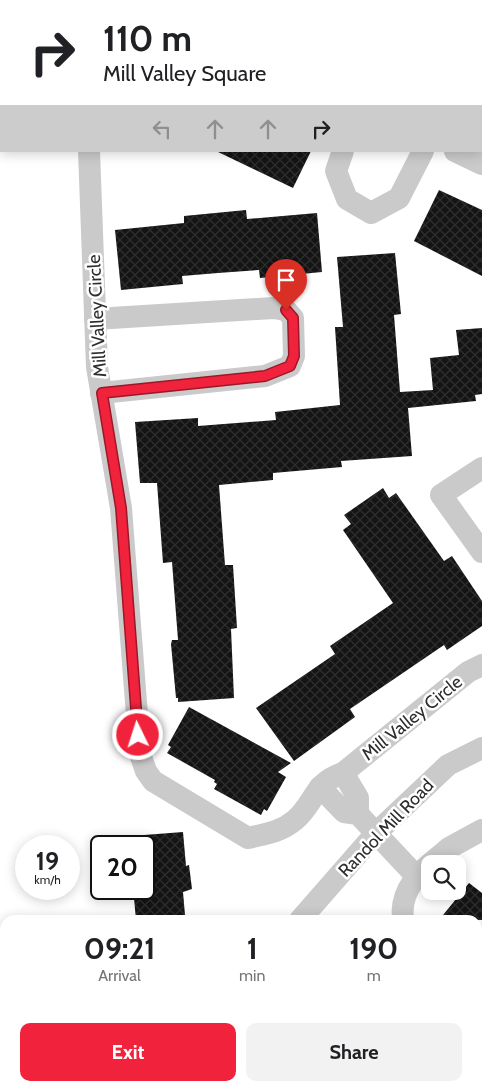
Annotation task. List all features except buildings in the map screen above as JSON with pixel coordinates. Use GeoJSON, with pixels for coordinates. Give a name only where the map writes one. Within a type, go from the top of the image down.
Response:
{"type":"FeatureCollection","features":[{"type":"Feature","properties":{"kind":"street","name":"Mill Valley Circle"},"geometry":{"type":"LineString","coordinates":[[89,152],[97,367],[121,508],[140,754],[152,782],[248,838],[276,832],[296,820],[320,787],[330,778],[343,773],[468,672],[482,664]]}},
{"type":"Feature","properties":{"kind":"street"},"geometry":{"type":"LineString","coordinates":[[343,152],[336,171],[347,199],[371,213],[399,198],[423,152]]}},
{"type":"Feature","properties":{"kind":"street"},"geometry":{"type":"LineString","coordinates":[[457,152],[482,164]]}},
{"type":"Feature","properties":{"kind":"street"},"geometry":{"type":"LineString","coordinates":[[95,319],[273,308],[286,310],[293,318],[294,356],[290,366],[265,376],[102,393]]}},
{"type":"Feature","properties":{"kind":"street"},"geometry":{"type":"LineString","coordinates":[[482,468],[441,495],[482,552]]}},
{"type":"Feature","properties":{"kind":"street","name":"Randol Mill Road"},"geometry":{"type":"LineString","coordinates":[[304,915],[376,833],[448,765],[482,748]]}},
{"type":"Feature","properties":{"kind":"street"},"geometry":{"type":"LineString","coordinates":[[343,773],[358,798],[358,814]]}},
{"type":"Feature","properties":{"kind":"street"},"geometry":{"type":"LineString","coordinates":[[320,787],[344,812],[358,814],[376,833],[421,864]]}},
{"type":"Feature","properties":{"kind":"street"},"geometry":{"type":"LineString","coordinates":[[441,855],[449,848],[482,830]]}},
{"type":"Feature","properties":{"kind":"street"},"geometry":{"type":"LineString","coordinates":[[402,915],[401,906],[408,888],[421,874]]}},
{"type":"Feature","properties":{"kind":"route"},"geometry":{"type":"LineString","coordinates":[[138,735],[121,508],[102,393],[265,376],[290,366],[294,356],[293,318],[286,310]]}}]}
